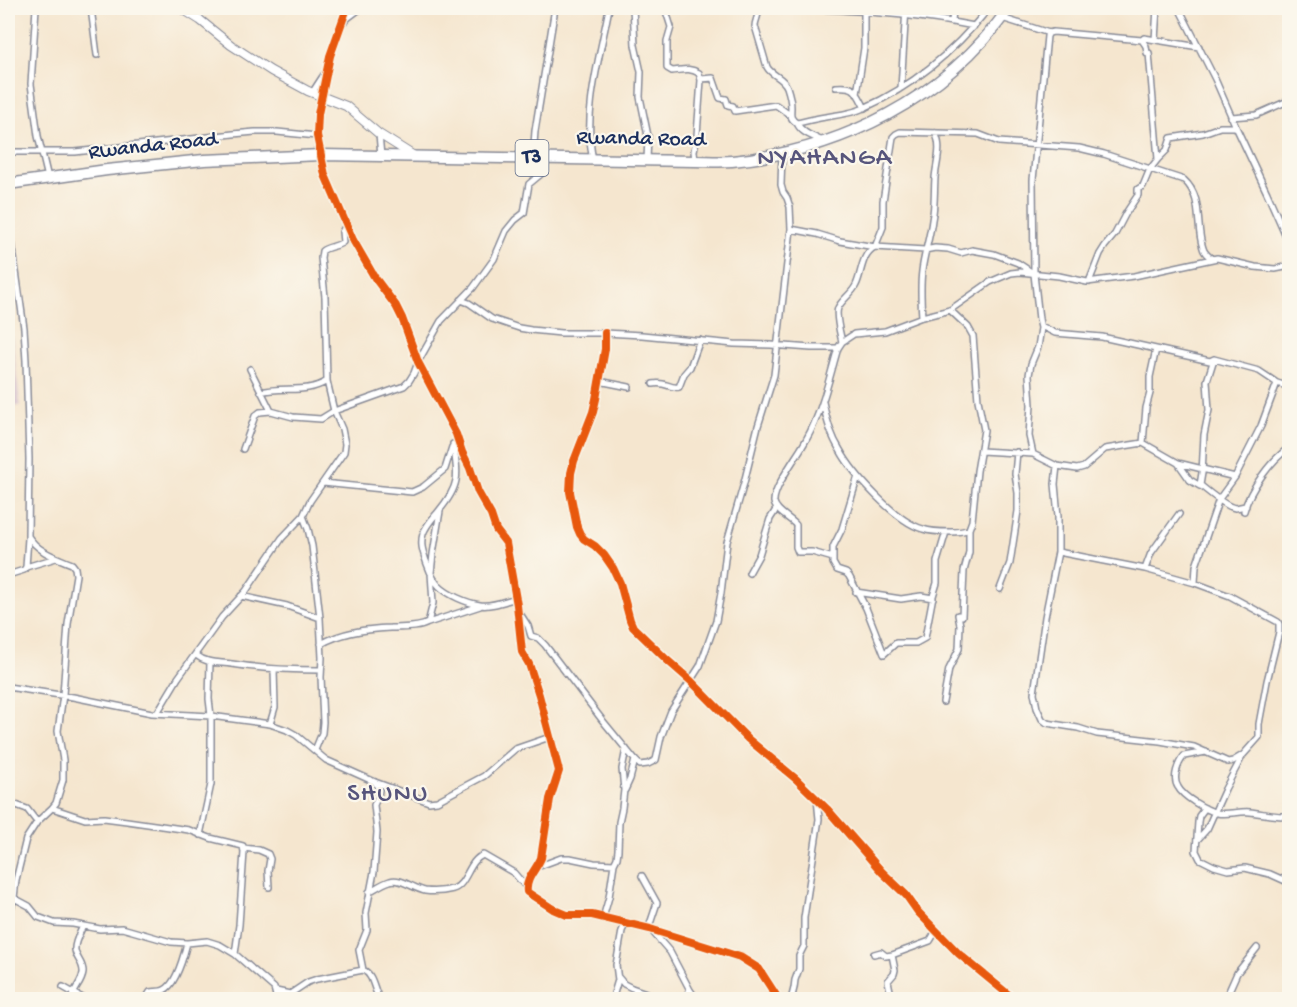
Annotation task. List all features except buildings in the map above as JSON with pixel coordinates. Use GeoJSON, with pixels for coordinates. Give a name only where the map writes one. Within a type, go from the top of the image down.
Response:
{"type":"FeatureCollection","features":[{"type":"Feature","properties":{"kind":"highway","name":"Rwanda Road"},"geometry":{"type":"LineString","coordinates":[[8,184],[204,160],[321,155],[730,161],[783,153],[824,142],[859,129],[927,91],[978,46],[1009,8]]}},
{"type":"Feature","properties":{"kind":"street"},"geometry":{"type":"LineString","coordinates":[[36,8],[31,84],[41,153],[48,178]]}},
{"type":"Feature","properties":{"kind":"street"},"geometry":{"type":"LineString","coordinates":[[91,8],[97,55]]}},
{"type":"Feature","properties":{"kind":"street"},"geometry":{"type":"LineString","coordinates":[[181,8],[271,71],[322,98],[339,103],[351,110],[379,134],[414,156]]}},
{"type":"Feature","properties":{"kind":"street"},"geometry":{"type":"LineString","coordinates":[[347,8],[326,71],[318,114],[317,136],[325,175],[363,258],[402,318],[418,362],[456,434],[478,492],[491,515],[496,530],[506,543],[518,611],[522,652],[529,664],[539,695],[557,761],[559,771],[550,799],[541,858],[526,887]]}},
{"type":"Feature","properties":{"kind":"street"},"geometry":{"type":"LineString","coordinates":[[339,29],[361,8]]}},
{"type":"Feature","properties":{"kind":"street"},"geometry":{"type":"LineString","coordinates":[[533,158],[535,131],[555,8]]}},
{"type":"Feature","properties":{"kind":"street"},"geometry":{"type":"LineString","coordinates":[[593,159],[590,147],[590,121],[609,8]]}},
{"type":"Feature","properties":{"kind":"street"},"geometry":{"type":"LineString","coordinates":[[633,8],[635,45],[641,72],[640,97],[648,135],[647,160]]}},
{"type":"Feature","properties":{"kind":"street"},"geometry":{"type":"LineString","coordinates":[[665,8],[671,27],[667,41],[667,68],[672,71],[691,69],[699,73],[701,79],[695,161]]}},
{"type":"Feature","properties":{"kind":"street"},"geometry":{"type":"LineString","coordinates":[[758,8],[755,26],[767,67],[786,85],[792,120],[800,129],[824,142]]}},
{"type":"Feature","properties":{"kind":"street"},"geometry":{"type":"LineString","coordinates":[[901,88],[906,8]]}},
{"type":"Feature","properties":{"kind":"street"},"geometry":{"type":"LineString","coordinates":[[952,22],[953,8]]}},
{"type":"Feature","properties":{"kind":"street"},"geometry":{"type":"LineString","coordinates":[[797,123],[864,108],[901,88],[945,55],[989,8]]}},
{"type":"Feature","properties":{"kind":"street"},"geometry":{"type":"LineString","coordinates":[[1155,40],[1156,8]]}},
{"type":"Feature","properties":{"kind":"street"},"geometry":{"type":"LineString","coordinates":[[1179,8],[1215,79],[1290,245]]}},
{"type":"Feature","properties":{"kind":"street"},"geometry":{"type":"LineString","coordinates":[[820,9],[864,9],[974,26]]}},
{"type":"Feature","properties":{"kind":"street"},"geometry":{"type":"LineString","coordinates":[[857,94],[864,56],[864,9]]}},
{"type":"Feature","properties":{"kind":"street"},"geometry":{"type":"LineString","coordinates":[[1002,18],[1049,33],[1142,40],[1144,38],[1199,47]]}},
{"type":"Feature","properties":{"kind":"street"},"geometry":{"type":"LineString","coordinates":[[1033,454],[1029,436],[1031,405],[1029,375],[1038,347],[1041,326],[1034,274],[1033,180],[1046,40],[1049,33]]}},
{"type":"Feature","properties":{"kind":"street"},"geometry":{"type":"LineString","coordinates":[[1142,40],[1149,53],[1158,159]]}},
{"type":"Feature","properties":{"kind":"street"},"geometry":{"type":"LineString","coordinates":[[312,93],[326,71]]}},
{"type":"Feature","properties":{"kind":"street"},"geometry":{"type":"LineString","coordinates":[[701,79],[713,78],[720,98],[726,99],[728,105],[733,106],[735,111],[776,105],[790,115]]}},
{"type":"Feature","properties":{"kind":"street"},"geometry":{"type":"LineString","coordinates":[[836,87],[850,87],[857,94],[864,108]]}},
{"type":"Feature","properties":{"kind":"street"},"geometry":{"type":"LineString","coordinates":[[1231,117],[1256,115],[1290,100]]}},
{"type":"Feature","properties":{"kind":"street"},"geometry":{"type":"LineString","coordinates":[[1089,282],[1100,254],[1138,195],[1138,189],[1143,186],[1150,169],[1167,150],[1171,138],[1203,133],[1220,127],[1236,127]]}},
{"type":"Feature","properties":{"kind":"street"},"geometry":{"type":"LineString","coordinates":[[8,152],[75,152],[255,132],[317,136]]}},
{"type":"Feature","properties":{"kind":"street"},"geometry":{"type":"LineString","coordinates":[[842,342],[838,308],[857,284],[865,256],[868,251],[875,248],[883,227],[883,201],[893,136],[900,132],[978,134],[999,142],[1079,148],[1184,180],[1189,185],[1197,205],[1203,249],[1212,259]]}},
{"type":"Feature","properties":{"kind":"street"},"geometry":{"type":"LineString","coordinates":[[922,317],[920,298],[925,250],[932,220],[939,144],[935,133]]}},
{"type":"Feature","properties":{"kind":"street"},"geometry":{"type":"LineString","coordinates":[[379,134],[381,156]]}},
{"type":"Feature","properties":{"kind":"street"},"geometry":{"type":"LineString","coordinates":[[518,611],[528,626],[531,636],[538,638],[545,645],[635,760],[640,765],[648,765],[656,760],[661,737],[674,705],[700,666],[716,621],[727,542],[774,375],[791,229],[790,207],[781,185],[783,153]]}},
{"type":"Feature","properties":{"kind":"street"},"geometry":{"type":"LineString","coordinates":[[243,449],[257,413],[271,411],[293,417],[326,418],[334,411],[404,386],[409,381],[441,321],[473,288],[494,259],[510,225],[524,213],[529,184],[541,174]]}},
{"type":"Feature","properties":{"kind":"street"},"geometry":{"type":"LineString","coordinates":[[8,184],[9,226],[24,328],[29,459],[26,567]]}},
{"type":"Feature","properties":{"kind":"street"},"geometry":{"type":"LineString","coordinates":[[157,713],[178,678],[227,610],[241,596],[282,538],[303,516],[310,501],[344,452],[342,429],[334,411],[327,381],[326,297],[322,251],[343,242],[343,229],[346,225]]}},
{"type":"Feature","properties":{"kind":"street"},"geometry":{"type":"LineString","coordinates":[[791,229],[875,248],[925,250],[935,248],[961,253],[972,250],[994,254],[1017,263],[1034,274]]}},
{"type":"Feature","properties":{"kind":"street"},"geometry":{"type":"LineString","coordinates":[[833,558],[812,552],[798,552],[796,525],[777,508],[774,499],[777,489],[806,441],[823,400],[838,348],[842,342],[854,334],[885,331],[922,317],[950,310],[995,279],[1016,272],[1059,276],[1089,282],[1134,276],[1217,258],[1255,267],[1275,269],[1290,266]]}},
{"type":"Feature","properties":{"kind":"street"},"geometry":{"type":"LineString","coordinates":[[461,300],[469,303],[492,320],[519,328],[561,333],[605,333],[700,340],[734,345],[838,348]]}},
{"type":"Feature","properties":{"kind":"street"},"geometry":{"type":"LineString","coordinates":[[943,702],[949,669],[959,649],[958,615],[962,616],[964,571],[969,552],[969,529],[984,430],[978,400],[973,336],[950,310]]}},
{"type":"Feature","properties":{"kind":"street"},"geometry":{"type":"LineString","coordinates":[[1041,326],[1055,333],[1097,336],[1210,362],[1214,359],[1259,371],[1277,383],[1290,387]]}},
{"type":"Feature","properties":{"kind":"street"},"geometry":{"type":"LineString","coordinates":[[605,333],[605,349],[593,412],[574,460],[570,492],[577,527],[584,539],[600,550],[614,568],[633,627],[691,681],[747,739],[817,799],[906,895],[936,931],[1015,999]]}},
{"type":"Feature","properties":{"kind":"street"},"geometry":{"type":"LineString","coordinates":[[652,384],[661,382],[679,387],[683,375],[690,367],[700,340]]}},
{"type":"Feature","properties":{"kind":"street"},"geometry":{"type":"LineString","coordinates":[[1143,443],[1150,377],[1156,349]]}},
{"type":"Feature","properties":{"kind":"street"},"geometry":{"type":"LineString","coordinates":[[1200,486],[1204,435],[1209,410],[1207,381],[1214,359]]}},
{"type":"Feature","properties":{"kind":"street"},"geometry":{"type":"LineString","coordinates":[[250,369],[271,411]]}},
{"type":"Feature","properties":{"kind":"street"},"geometry":{"type":"LineString","coordinates":[[261,393],[276,389],[308,388],[327,381]]}},
{"type":"Feature","properties":{"kind":"street"},"geometry":{"type":"LineString","coordinates":[[599,381],[629,387]]}},
{"type":"Feature","properties":{"kind":"street"},"geometry":{"type":"LineString","coordinates":[[1195,583],[1194,571],[1219,499],[1234,477],[1261,426],[1277,383]]}},
{"type":"Feature","properties":{"kind":"street"},"geometry":{"type":"LineString","coordinates":[[823,400],[825,414],[838,447],[858,476],[897,514],[923,529],[946,532],[969,529]]}},
{"type":"Feature","properties":{"kind":"street"},"geometry":{"type":"LineString","coordinates":[[322,483],[412,492],[423,487],[445,468],[456,434]]}},
{"type":"Feature","properties":{"kind":"street"},"geometry":{"type":"LineString","coordinates":[[981,451],[1033,454],[1057,466],[1070,469],[1084,467],[1105,449],[1143,443],[1178,463],[1234,477]]}},
{"type":"Feature","properties":{"kind":"street"},"geometry":{"type":"LineString","coordinates":[[453,444],[457,481],[451,496],[426,526],[422,549],[438,585],[446,592],[482,606]]}},
{"type":"Feature","properties":{"kind":"street"},"geometry":{"type":"LineString","coordinates":[[1178,463],[1190,480],[1235,508],[1245,508],[1259,479],[1290,447]]}},
{"type":"Feature","properties":{"kind":"street"},"geometry":{"type":"LineString","coordinates":[[1000,589],[1010,563],[1018,511],[1015,474],[1017,452]]}},
{"type":"Feature","properties":{"kind":"street"},"geometry":{"type":"LineString","coordinates":[[1057,466],[1055,484],[1058,552],[1045,617],[1034,693],[1042,719],[1047,723],[1097,734],[1188,746],[1228,762],[1243,755]]}},
{"type":"Feature","properties":{"kind":"street"},"geometry":{"type":"LineString","coordinates":[[858,476],[842,529],[833,547],[833,558],[835,568],[847,574],[866,608],[884,654],[896,643],[916,644],[924,640],[927,635],[937,583],[937,562],[946,532]]}},
{"type":"Feature","properties":{"kind":"street"},"geometry":{"type":"LineString","coordinates":[[749,573],[759,555],[770,519],[777,508]]}},
{"type":"Feature","properties":{"kind":"street"},"geometry":{"type":"LineString","coordinates":[[428,623],[433,603],[431,573],[433,554],[441,509]]}},
{"type":"Feature","properties":{"kind":"street"},"geometry":{"type":"LineString","coordinates":[[1145,569],[1152,553],[1179,514]]}},
{"type":"Feature","properties":{"kind":"street"},"geometry":{"type":"LineString","coordinates":[[303,516],[310,535],[320,618],[322,733],[315,750]]}},
{"type":"Feature","properties":{"kind":"street"},"geometry":{"type":"LineString","coordinates":[[8,913],[14,898],[23,847],[29,833],[59,797],[63,780],[63,760],[58,731],[67,635],[76,575],[74,566],[35,546],[28,536]]}},
{"type":"Feature","properties":{"kind":"street"},"geometry":{"type":"LineString","coordinates":[[1058,552],[1145,569],[1195,583],[1221,592],[1280,624],[1263,702],[1259,737],[1243,755],[1207,829],[1197,840]]}},
{"type":"Feature","properties":{"kind":"street"},"geometry":{"type":"LineString","coordinates":[[8,575],[56,558]]}},
{"type":"Feature","properties":{"kind":"street"},"geometry":{"type":"LineString","coordinates":[[856,592],[901,600],[921,596],[933,598]]}},
{"type":"Feature","properties":{"kind":"street"},"geometry":{"type":"LineString","coordinates":[[241,596],[287,606],[320,618]]}},
{"type":"Feature","properties":{"kind":"street"},"geometry":{"type":"LineString","coordinates":[[321,644],[350,632],[424,626],[482,606],[516,598]]}},
{"type":"Feature","properties":{"kind":"street"},"geometry":{"type":"LineString","coordinates":[[195,655],[210,662],[274,669],[321,670]]}},
{"type":"Feature","properties":{"kind":"street"},"geometry":{"type":"LineString","coordinates":[[200,835],[211,784],[210,662]]}},
{"type":"Feature","properties":{"kind":"street"},"geometry":{"type":"LineString","coordinates":[[270,724],[275,707],[274,669]]}},
{"type":"Feature","properties":{"kind":"street"},"geometry":{"type":"LineString","coordinates":[[8,687],[63,695],[136,711],[211,716],[270,724],[296,735],[326,760],[425,801],[437,801],[484,776],[514,749],[550,737]]}},
{"type":"Feature","properties":{"kind":"street"},"geometry":{"type":"LineString","coordinates":[[603,918],[618,850],[624,790],[622,769],[626,749]]}},
{"type":"Feature","properties":{"kind":"street"},"geometry":{"type":"LineString","coordinates":[[1206,752],[1184,756],[1181,759],[1176,781],[1178,788],[1185,795],[1215,813],[1248,812],[1283,816],[1290,813]]}},
{"type":"Feature","properties":{"kind":"street"},"geometry":{"type":"LineString","coordinates":[[624,790],[630,779],[635,760]]}},
{"type":"Feature","properties":{"kind":"street"},"geometry":{"type":"LineString","coordinates":[[375,782],[379,790],[374,805],[377,838],[374,872],[366,913],[366,933],[359,950],[363,969],[370,975],[381,999]]}},
{"type":"Feature","properties":{"kind":"street"},"geometry":{"type":"LineString","coordinates":[[791,999],[799,969],[799,956],[804,946],[804,918],[819,819],[817,799]]}},
{"type":"Feature","properties":{"kind":"street"},"geometry":{"type":"LineString","coordinates":[[8,802],[27,809],[37,822]]}},
{"type":"Feature","properties":{"kind":"street"},"geometry":{"type":"LineString","coordinates":[[52,808],[85,819],[105,818],[181,829],[238,844],[244,848],[259,850],[269,856],[269,887]]}},
{"type":"Feature","properties":{"kind":"street"},"geometry":{"type":"LineString","coordinates":[[1205,808],[1198,819],[1196,851],[1198,857],[1211,865],[1228,870],[1245,868],[1269,874],[1290,883]]}},
{"type":"Feature","properties":{"kind":"street"},"geometry":{"type":"LineString","coordinates":[[235,954],[240,925],[244,848]]}},
{"type":"Feature","properties":{"kind":"street"},"geometry":{"type":"LineString","coordinates":[[369,892],[394,880],[423,890],[454,889],[474,861],[483,855],[514,873],[526,887],[528,894],[561,913],[592,915],[626,923],[677,936],[740,957],[759,969],[779,999]]}},
{"type":"Feature","properties":{"kind":"street"},"geometry":{"type":"LineString","coordinates":[[537,867],[561,858],[614,864]]}},
{"type":"Feature","properties":{"kind":"street"},"geometry":{"type":"LineString","coordinates":[[642,876],[657,903],[650,929],[670,951],[697,999]]}},
{"type":"Feature","properties":{"kind":"street"},"geometry":{"type":"LineString","coordinates":[[14,898],[29,906],[38,917],[54,923],[100,929],[122,928],[166,941],[187,943],[211,941],[235,954],[274,988],[277,999]]}},
{"type":"Feature","properties":{"kind":"street"},"geometry":{"type":"LineString","coordinates":[[612,999],[618,983],[616,962],[622,931],[626,923]]}},
{"type":"Feature","properties":{"kind":"street"},"geometry":{"type":"LineString","coordinates":[[71,999],[83,975],[82,963],[75,953],[82,926]]}},
{"type":"Feature","properties":{"kind":"street"},"geometry":{"type":"LineString","coordinates":[[874,954],[881,952],[886,956],[892,955],[930,941],[936,931]]}},
{"type":"Feature","properties":{"kind":"street"},"geometry":{"type":"LineString","coordinates":[[145,999],[150,992],[163,991],[169,986],[182,963],[187,943]]}},
{"type":"Feature","properties":{"kind":"street"},"geometry":{"type":"LineString","coordinates":[[1226,999],[1237,973],[1257,948]]}},
{"type":"Feature","properties":{"kind":"street"},"geometry":{"type":"LineString","coordinates":[[892,955],[895,970],[888,981],[892,999]]}},
{"type":"Feature","properties":{"kind":"street"},"geometry":{"type":"LineString","coordinates":[[276,991],[290,994],[308,982],[363,969]]}},
{"type":"Feature","properties":{"kind":"street"},"geometry":{"type":"LineString","coordinates":[[618,977],[632,988],[655,996],[675,999]]}},
{"type":"Feature","properties":{"kind":"street"},"geometry":{"type":"LineString","coordinates":[[63,987],[86,999]]}},
{"type":"Feature","properties":{"kind":"street"},"geometry":{"type":"LineString","coordinates":[[683,999],[690,990]]}},
{"type":"Feature","properties":{"kind":"shaded area"},"geometry":{"type":"Polygon","coordinates":[[[8,305],[20,405],[8,409],[8,305]]]}},
{"type":"Feature","properties":{"kind":"cycle path"},"geometry":{"type":"LineString","coordinates":[[347,8],[330,56],[318,114],[317,136],[325,175],[353,240],[402,318],[418,362],[456,434],[478,492],[491,515],[496,530],[506,543],[517,605],[522,652],[529,664],[539,695],[559,771],[550,799],[541,858],[529,879],[527,892],[567,915],[592,915],[650,929],[740,957],[759,969],[779,1000]]}},
{"type":"Feature","properties":{"kind":"cycle path"},"geometry":{"type":"LineString","coordinates":[[605,333],[605,349],[596,399],[574,461],[570,492],[580,534],[604,555],[613,568],[620,583],[633,627],[748,739],[796,779],[827,809],[882,872],[906,895],[918,912],[959,954],[1015,1000]]}},
{"type":"Feature","properties":{"kind":"district","name":"NYAHANGA"},"geometry":{"type":"Point","coordinates":[825,159]}},
{"type":"Feature","properties":{"kind":"district","name":"SHUNU"},"geometry":{"type":"Point","coordinates":[388,795]}}]}
